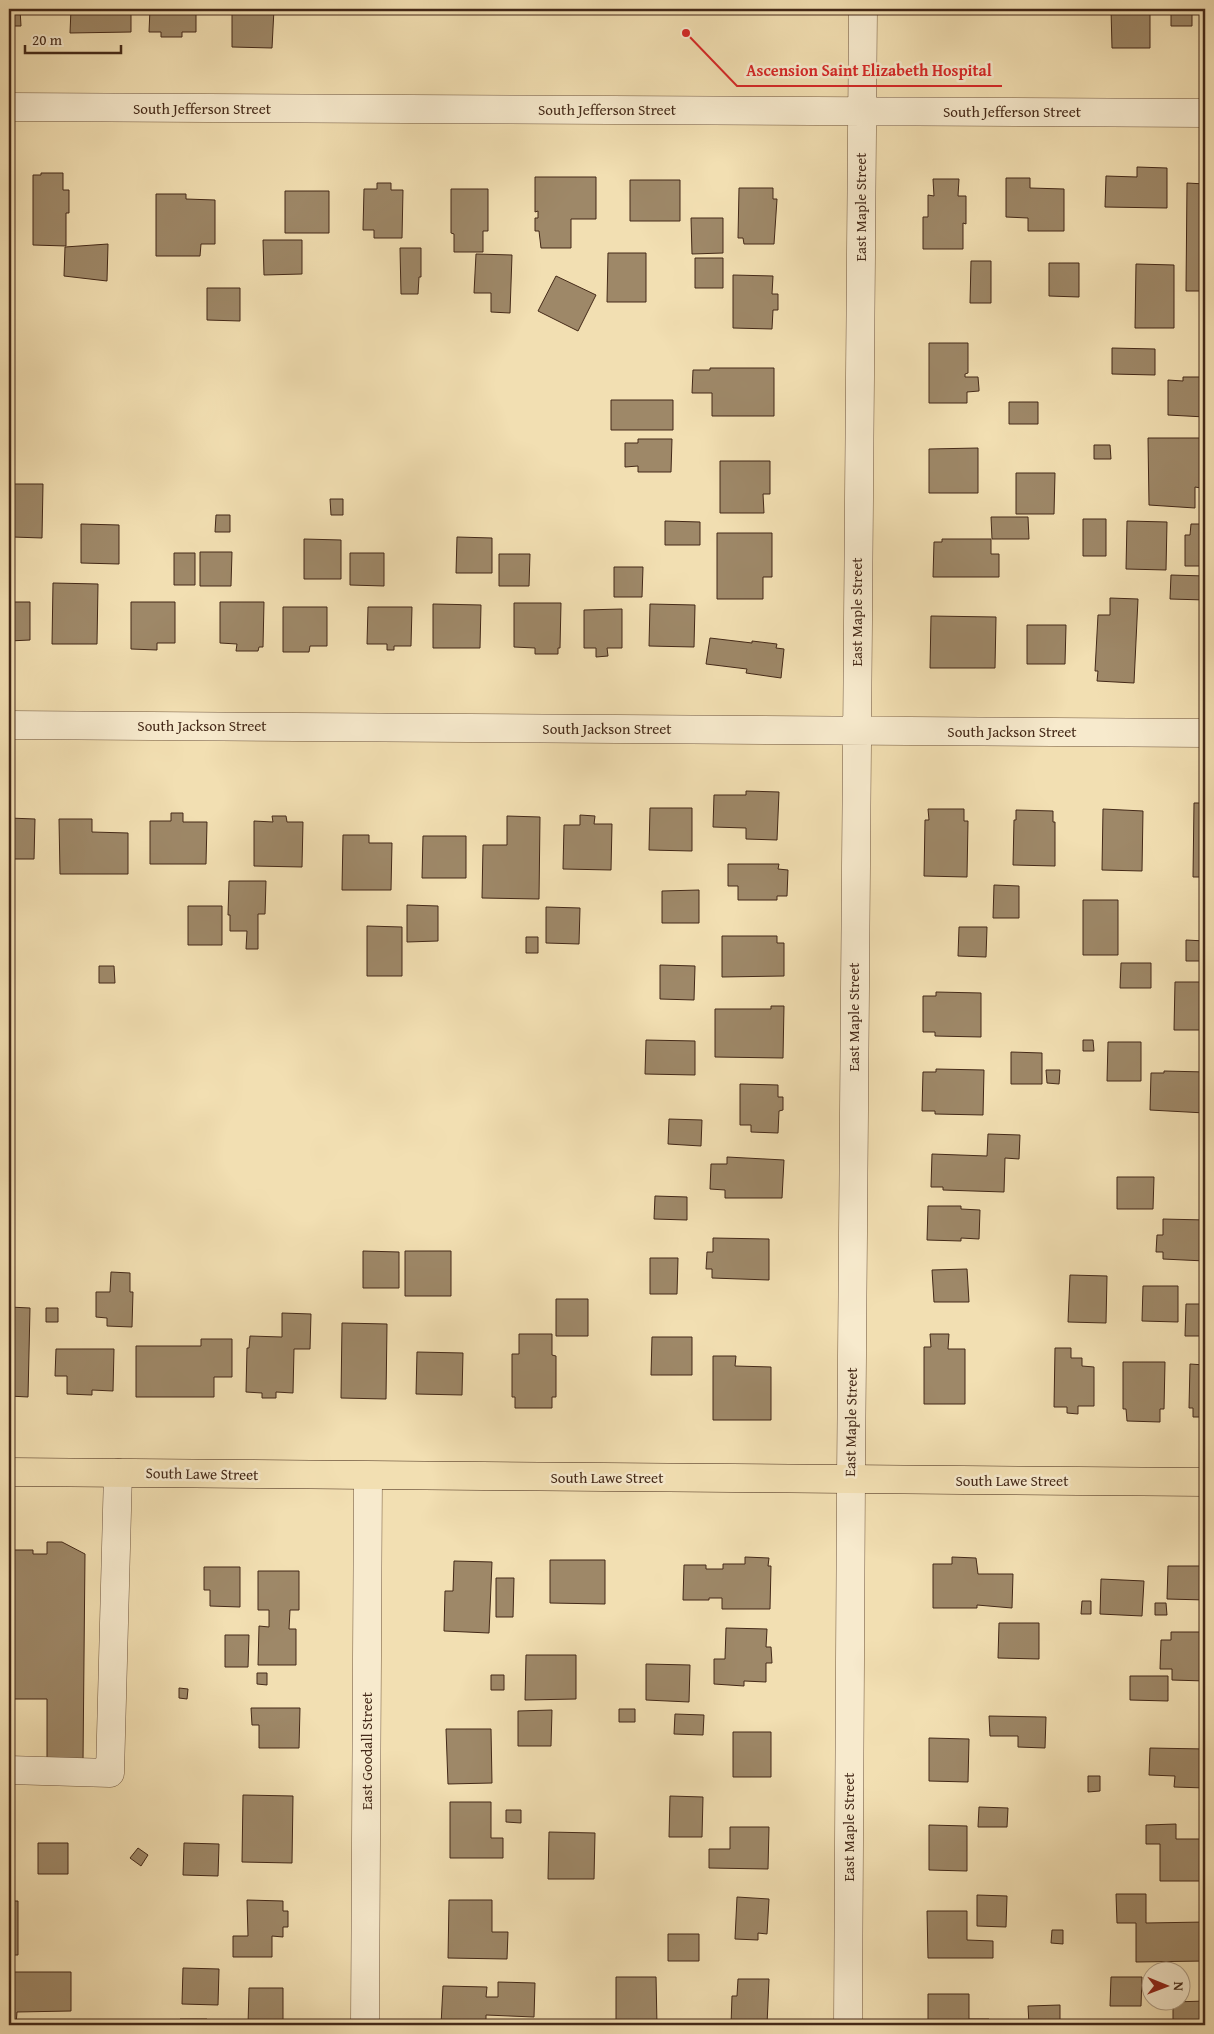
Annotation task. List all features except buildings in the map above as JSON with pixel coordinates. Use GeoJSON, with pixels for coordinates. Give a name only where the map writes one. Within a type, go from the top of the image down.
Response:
{"type":"FeatureCollection","features":[{"type":"Feature","properties":{"kind":"main road","name":"South Lawe Street"},"geometry":{"type":"LineString","coordinates":[[9,1472],[1205,1482]]}},
{"type":"Feature","properties":{"kind":"street","name":"East Maple Street"},"geometry":{"type":"LineString","coordinates":[[848,2025],[850,1479],[863,9]]}},
{"type":"Feature","properties":{"kind":"street","name":"South Jefferson Street"},"geometry":{"type":"LineString","coordinates":[[9,107],[1205,113]]}},
{"type":"Feature","properties":{"kind":"street","name":"South Jackson Street"},"geometry":{"type":"LineString","coordinates":[[9,725],[1205,733]]}},
{"type":"Feature","properties":{"kind":"street"},"geometry":{"type":"LineString","coordinates":[[9,1770],[110,1773],[118,1473]]}},
{"type":"Feature","properties":{"kind":"street","name":"East Goodall Street"},"geometry":{"type":"LineString","coordinates":[[365,2025],[368,1476]]}},
{"type":"Feature","properties":{"kind":"place","name":"Ascension Saint Elizabeth Hospital"},"geometry":{"type":"Point","coordinates":[686,33]}}]}
